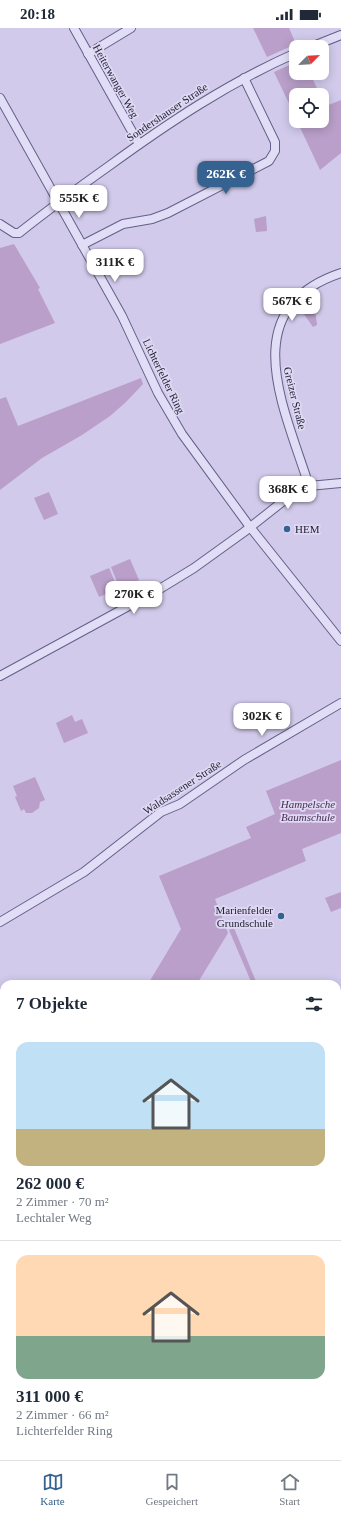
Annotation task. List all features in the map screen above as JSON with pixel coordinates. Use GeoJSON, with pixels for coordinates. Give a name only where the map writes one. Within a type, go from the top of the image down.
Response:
{"type":"FeatureCollection","features":[{"type":"Feature","properties":{"kind":"street","name":"Heiterwanger Weg"},"geometry":{"type":"LineString","coordinates":[[74,28],[139,144]]}},
{"type":"Feature","properties":{"kind":"street"},"geometry":{"type":"LineString","coordinates":[[88,54],[131,28]]}},
{"type":"Feature","properties":{"kind":"street"},"geometry":{"type":"LineString","coordinates":[[328,40],[341,35]]}},
{"type":"Feature","properties":{"kind":"street","name":"Sondershauser Straße"},"geometry":{"type":"LineString","coordinates":[[0,224],[16,234],[58,202],[196,105],[244,78],[289,56]]}},
{"type":"Feature","properties":{"kind":"street"},"geometry":{"type":"LineString","coordinates":[[82,245],[123,224],[152,219],[168,213],[270,161],[274,154],[274,142],[244,78]]}},
{"type":"Feature","properties":{"kind":"street","name":"Lichterfelder Ring"},"geometry":{"type":"LineString","coordinates":[[0,98],[122,316],[167,410],[182,434],[250,527],[341,641]]}},
{"type":"Feature","properties":{"kind":"street","name":"Greizer Straße"},"geometry":{"type":"LineString","coordinates":[[309,486],[279,389],[275,366],[276,337],[287,310],[301,294],[314,284],[341,273]]}},
{"type":"Feature","properties":{"kind":"street"},"geometry":{"type":"LineString","coordinates":[[0,676],[160,589],[194,568],[291,495],[309,486],[341,483]]}},
{"type":"Feature","properties":{"kind":"street","name":"Waldsassener Straße"},"geometry":{"type":"LineString","coordinates":[[0,922],[84,872],[161,812],[180,804],[244,760],[341,703]]}},
{"type":"Feature","properties":{"kind":"green space"},"geometry":{"type":"Polygon","coordinates":[[[253,28],[289,28],[294,40],[289,40],[289,47],[267,57],[253,28]]]}},
{"type":"Feature","properties":{"kind":"green space"},"geometry":{"type":"Polygon","coordinates":[[[289,65],[289,80],[313,80],[317,88],[289,88],[289,103],[274,72],[289,65]]]}},
{"type":"Feature","properties":{"kind":"green space"},"geometry":{"type":"Polygon","coordinates":[[[341,100],[341,153],[320,170],[300,128],[329,128],[329,105],[341,100]]]}},
{"type":"Feature","properties":{"kind":"green space"},"geometry":{"type":"Polygon","coordinates":[[[266,216],[267,231],[256,232],[254,219],[266,216]]]}},
{"type":"Feature","properties":{"kind":"green space"},"geometry":{"type":"Polygon","coordinates":[[[14,244],[40,288],[38,289],[55,323],[0,344],[0,248],[14,244]]]}},
{"type":"Feature","properties":{"kind":"green space"},"geometry":{"type":"Polygon","coordinates":[[[311,298],[314,302],[317,325],[313,327],[299,307],[311,298]]]}},
{"type":"Feature","properties":{"kind":"green space"},"geometry":{"type":"Polygon","coordinates":[[[141,378],[143,384],[110,416],[82,435],[42,458],[0,490],[0,399],[6,397],[18,426],[141,378]]]}},
{"type":"Feature","properties":{"kind":"green space"},"geometry":{"type":"Polygon","coordinates":[[[49,492],[58,514],[44,520],[34,498],[49,492]]]}},
{"type":"Feature","properties":{"kind":"green space"},"geometry":{"type":"Polygon","coordinates":[[[130,559],[139,580],[120,589],[111,567],[130,559]]]}},
{"type":"Feature","properties":{"kind":"green space"},"geometry":{"type":"Polygon","coordinates":[[[109,568],[118,589],[99,597],[90,576],[109,568]]]}},
{"type":"Feature","properties":{"kind":"green space"},"geometry":{"type":"Polygon","coordinates":[[[72,715],[75,722],[82,719],[88,733],[64,743],[56,723],[72,715]]]}},
{"type":"Feature","properties":{"kind":"green space","name":"Hampelsche Baumschule"},"geometry":{"type":"Polygon","coordinates":[[[341,760],[341,833],[302,849],[306,861],[215,899],[228,933],[199,980],[150,980],[181,929],[159,876],[251,838],[246,827],[275,814],[266,791],[341,760]]]}},
{"type":"Feature","properties":{"kind":"green space"},"geometry":{"type":"Polygon","coordinates":[[[35,777],[45,800],[40,802],[39,808],[32,813],[26,813],[24,809],[21,811],[15,797],[17,796],[13,786],[35,777]]]}},
{"type":"Feature","properties":{"kind":"green space"},"geometry":{"type":"Polygon","coordinates":[[[341,892],[341,908],[331,912],[325,898],[341,892]]]}},
{"type":"Feature","properties":{"kind":"green space"},"geometry":{"type":"Polygon","coordinates":[[[234,928],[255,980],[250,980],[229,930],[234,928]]]}},
{"type":"Feature","properties":{"kind":"place","name":"HEM"},"geometry":{"type":"Point","coordinates":[287,529]}},
{"type":"Feature","properties":{"kind":"place","name":"Marienfelder Grundschule"},"geometry":{"type":"Point","coordinates":[281,916]}}]}
